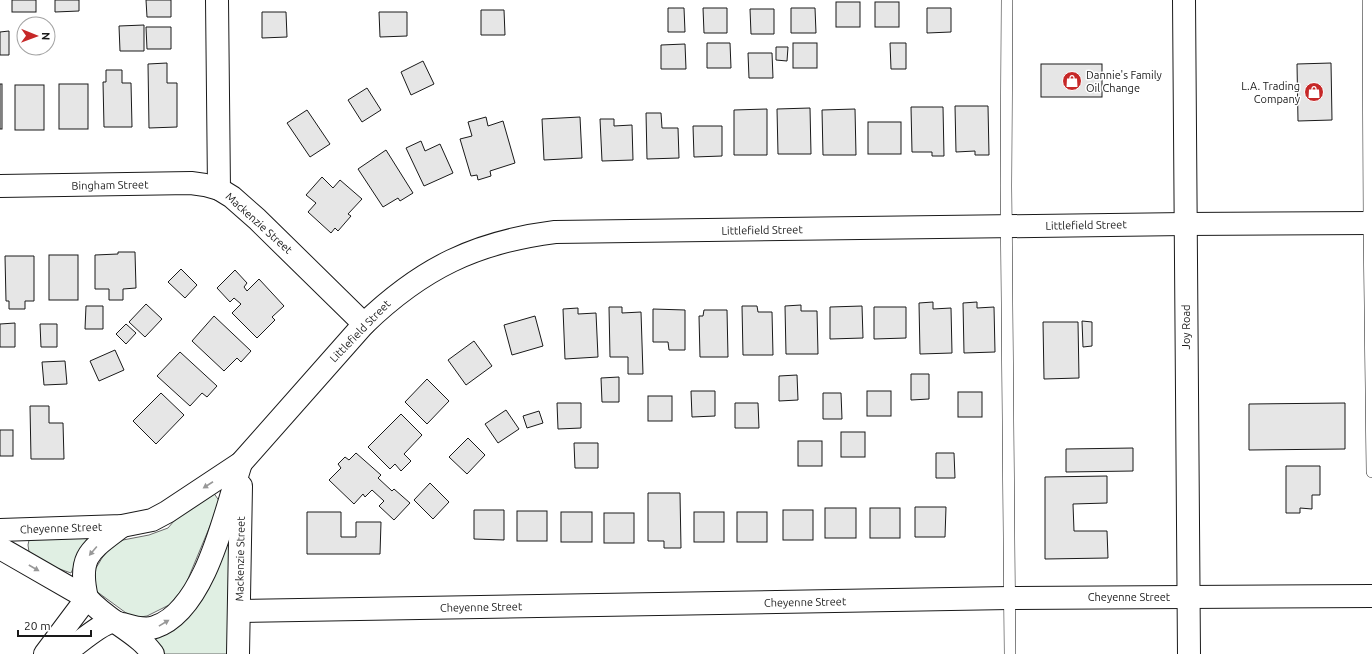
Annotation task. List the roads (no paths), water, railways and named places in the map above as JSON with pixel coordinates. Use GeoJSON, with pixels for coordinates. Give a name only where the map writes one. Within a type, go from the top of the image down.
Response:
{"type":"FeatureCollection","features":[{"type":"Feature","properties":{"kind":"street","name":"Mackenzie Street"},"geometry":{"type":"LineString","coordinates":[[217,0],[219,189],[232,197],[257,219],[364,324]]}},
{"type":"Feature","properties":{"kind":"street","name":"Joy Road"},"geometry":{"type":"LineString","coordinates":[[1184,0],[1189,654]]}},
{"type":"Feature","properties":{"kind":"street","name":"Bingham Street"},"geometry":{"type":"LineString","coordinates":[[0,186],[191,183],[219,189]]}},
{"type":"Feature","properties":{"kind":"street","name":"Littlefield Street"},"geometry":{"type":"LineString","coordinates":[[87,598],[83,581],[84,566],[91,550],[122,526],[152,520],[167,512],[241,463],[364,324],[384,305],[406,288],[445,263],[487,246],[532,235],[555,232],[1370,223]]}},
{"type":"Feature","properties":{"kind":"street","name":"Mackenzie Street"},"geometry":{"type":"LineString","coordinates":[[238,654],[241,463]]}},
{"type":"Feature","properties":{"kind":"street","name":"Littlefield Street"},"geometry":{"type":"LineString","coordinates":[[114,622],[138,628],[151,629],[170,620],[184,607],[195,591],[211,559],[241,463]]}},
{"type":"Feature","properties":{"kind":"street","name":"Cheyenne Street"},"geometry":{"type":"LineString","coordinates":[[0,530],[122,526]]}},
{"type":"Feature","properties":{"kind":"street"},"geometry":{"type":"LineString","coordinates":[[0,548],[87,598],[96,608],[141,641],[153,654]]}},
{"type":"Feature","properties":{"kind":"street","name":"Cheyenne Street"},"geometry":{"type":"LineString","coordinates":[[239,611],[1009,598],[1372,596]]}},
{"type":"Feature","properties":{"kind":"street"},"geometry":{"type":"LineString","coordinates":[[45,654],[87,598]]}},
{"type":"Feature","properties":{"kind":"street"},"geometry":{"type":"LineString","coordinates":[[63,654],[99,628],[114,622]]}},
{"type":"Feature","properties":{"kind":"lane"},"geometry":{"type":"LineString","coordinates":[[1007,0],[1006,186],[1010,654]]}},
{"type":"Feature","properties":{"kind":"lane"},"geometry":{"type":"LineString","coordinates":[[1368,0],[1370,34],[1372,472]]}},
{"type":"Feature","properties":{"kind":"place","name":"Dannie's Family Oil Change"},"geometry":{"type":"Point","coordinates":[1072,81]}},
{"type":"Feature","properties":{"kind":"place","name":"L.A. Trading Company"},"geometry":{"type":"Point","coordinates":[1314,92]}}]}
